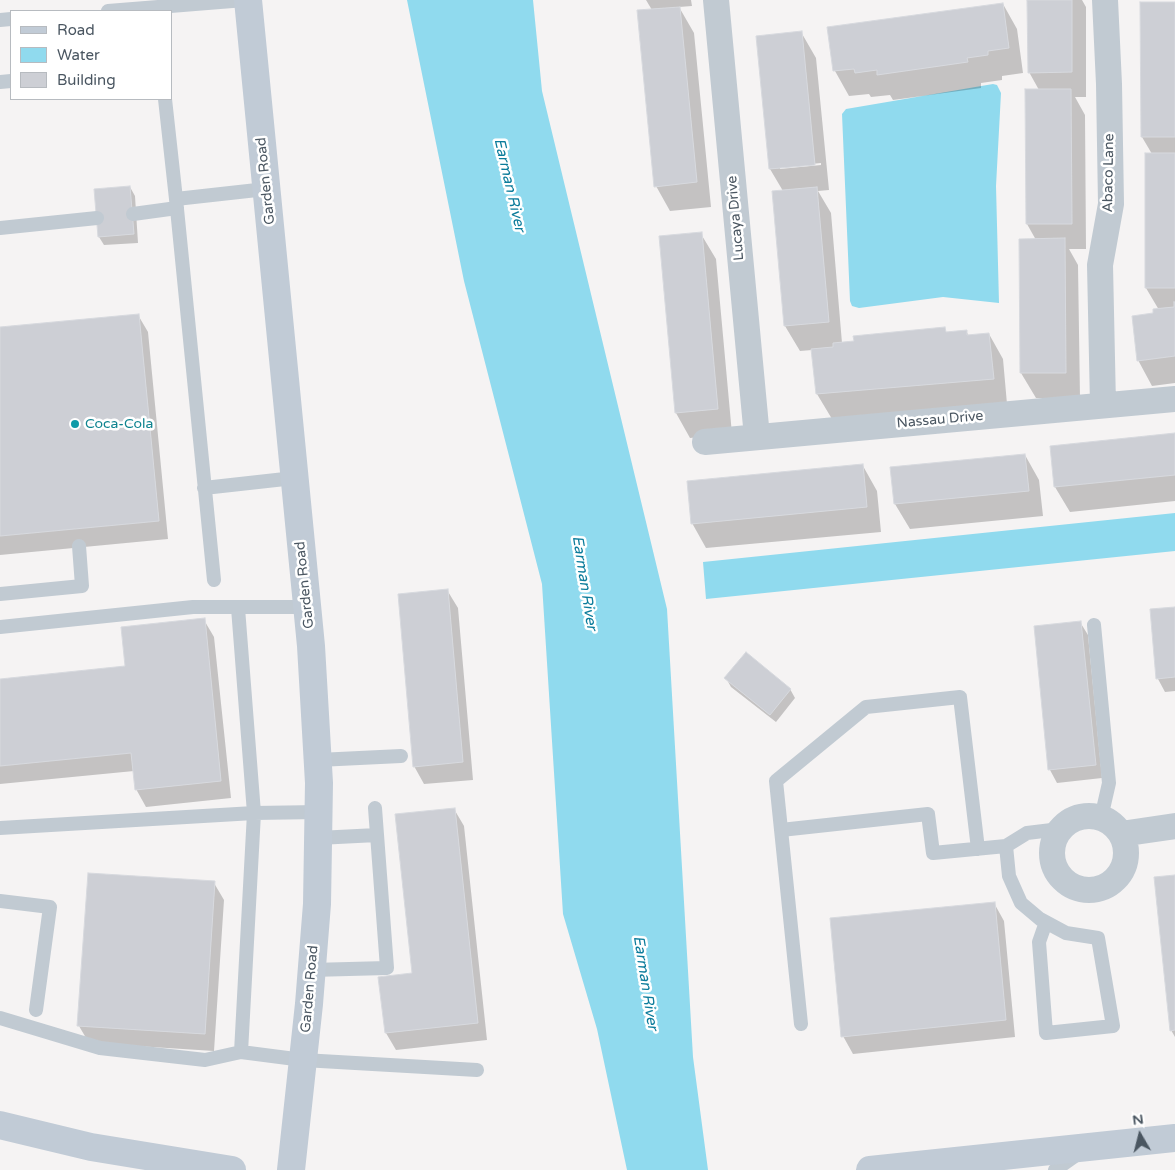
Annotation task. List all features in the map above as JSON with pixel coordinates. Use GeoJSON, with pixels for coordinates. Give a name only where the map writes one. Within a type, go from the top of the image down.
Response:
{"type":"FeatureCollection","features":[{"type":"Feature","properties":{"kind":"street","name":"Garden Road"},"geometry":{"type":"LineString","coordinates":[[246,0],[307,607],[318,760],[317,904],[291,1170]]}},
{"type":"Feature","properties":{"kind":"street","name":"Lucaya Drive"},"geometry":{"type":"LineString","coordinates":[[716,0],[757,437]]}},
{"type":"Feature","properties":{"kind":"street","name":"Abaco Lane"},"geometry":{"type":"LineString","coordinates":[[1103,405],[1100,265],[1111,204],[1106,0]]}},
{"type":"Feature","properties":{"kind":"street","name":"Nassau Drive"},"geometry":{"type":"LineString","coordinates":[[705,442],[1175,399]]}},
{"type":"Feature","properties":{"kind":"street"},"geometry":{"type":"LineString","coordinates":[[1111,826],[1125,843],[1126,855],[1123,868],[1111,883],[1099,889],[1090,890],[1077,888],[1066,882],[1059,875],[1053,863],[1052,851],[1054,840],[1060,829],[1070,821],[1088,816],[1111,826],[1175,826]]}},
{"type":"Feature","properties":{"kind":"street"},"geometry":{"type":"LineString","coordinates":[[0,1125],[91,1147],[232,1170]]}},
{"type":"Feature","properties":{"kind":"street"},"geometry":{"type":"LineString","coordinates":[[870,1170],[1175,1138]]}},
{"type":"Feature","properties":{"kind":"lane"},"geometry":{"type":"LineString","coordinates":[[121,10],[246,0]]}},
{"type":"Feature","properties":{"kind":"lane"},"geometry":{"type":"LineString","coordinates":[[165,100],[214,580]]}},
{"type":"Feature","properties":{"kind":"lane"},"geometry":{"type":"LineString","coordinates":[[133,214],[177,204],[266,189]]}},
{"type":"Feature","properties":{"kind":"lane"},"geometry":{"type":"LineString","coordinates":[[0,228],[97,218]]}},
{"type":"Feature","properties":{"kind":"lane"},"geometry":{"type":"LineString","coordinates":[[204,488],[294,478]]}},
{"type":"Feature","properties":{"kind":"lane"},"geometry":{"type":"LineString","coordinates":[[0,594],[82,586],[79,546]]}},
{"type":"Feature","properties":{"kind":"lane"},"geometry":{"type":"LineString","coordinates":[[0,627],[193,607],[307,607]]}},
{"type":"Feature","properties":{"kind":"lane"},"geometry":{"type":"LineString","coordinates":[[238,608],[254,813],[241,1052]]}},
{"type":"Feature","properties":{"kind":"lane"},"geometry":{"type":"LineString","coordinates":[[1094,625],[1109,784],[1111,826]]}},
{"type":"Feature","properties":{"kind":"lane"},"geometry":{"type":"LineString","coordinates":[[801,1024],[776,781],[866,707],[960,697],[978,849]]}},
{"type":"Feature","properties":{"kind":"lane"},"geometry":{"type":"LineString","coordinates":[[318,760],[401,756]]}},
{"type":"Feature","properties":{"kind":"lane"},"geometry":{"type":"LineString","coordinates":[[311,970],[387,968],[375,808]]}},
{"type":"Feature","properties":{"kind":"lane"},"geometry":{"type":"LineString","coordinates":[[0,828],[254,813],[377,835]]}},
{"type":"Feature","properties":{"kind":"lane"},"geometry":{"type":"LineString","coordinates":[[781,830],[928,814],[933,853],[1006,846],[1027,833],[1060,829]]}},
{"type":"Feature","properties":{"kind":"lane"},"geometry":{"type":"LineString","coordinates":[[1006,846],[1009,876],[1021,903],[1046,922],[1066,933],[1098,938],[1113,1026],[1046,1033],[1040,942],[1046,922]]}},
{"type":"Feature","properties":{"kind":"lane"},"geometry":{"type":"LineString","coordinates":[[0,901],[50,907],[36,1010]]}},
{"type":"Feature","properties":{"kind":"lane"},"geometry":{"type":"LineString","coordinates":[[0,1018],[100,1048],[205,1060],[241,1052],[303,1060],[476,1070]]}},
{"type":"Feature","properties":{"kind":"lane"},"geometry":{"type":"LineString","coordinates":[[1055,1170],[1087,1148]]}},
{"type":"Feature","properties":{"kind":"water","name":"Earman River"},"geometry":{"type":"Polygon","coordinates":[[[407,0],[533,0],[542,91],[667,609],[693,1057],[708,1170],[627,1170],[597,1029],[563,914],[542,584],[464,281],[407,0]]]}},
{"type":"Feature","properties":{"kind":"water"},"geometry":{"type":"Polygon","coordinates":[[[993,84],[997,85],[1001,93],[996,186],[999,303],[943,297],[859,308],[852,306],[850,301],[842,114],[846,109],[993,84]]]}},
{"type":"Feature","properties":{"kind":"water"},"geometry":{"type":"Polygon","coordinates":[[[1175,513],[1175,551],[706,599],[703,562],[1175,513]]]}},
{"type":"Feature","properties":{"kind":"building"},"geometry":{"type":"Polygon","coordinates":[[[1027,0],[1072,0],[1072,72],[1028,73],[1027,0]]]}},
{"type":"Feature","properties":{"kind":"building"},"geometry":{"type":"Polygon","coordinates":[[[1140,2],[1175,2],[1175,137],[1141,137],[1140,2]]]}},
{"type":"Feature","properties":{"kind":"building"},"geometry":{"type":"Polygon","coordinates":[[[1003,3],[1009,48],[988,51],[988,55],[967,58],[968,62],[877,75],[877,70],[855,73],[854,69],[833,71],[827,27],[1003,3]]]}},
{"type":"Feature","properties":{"kind":"building"},"geometry":{"type":"Polygon","coordinates":[[[680,7],[697,182],[654,187],[637,10],[680,7]]]}},
{"type":"Feature","properties":{"kind":"building"},"geometry":{"type":"Polygon","coordinates":[[[802,31],[815,165],[769,169],[756,36],[802,31]]]}},
{"type":"Feature","properties":{"kind":"building"},"geometry":{"type":"Polygon","coordinates":[[[1025,89],[1071,89],[1072,224],[1026,224],[1025,89]]]}},
{"type":"Feature","properties":{"kind":"building"},"geometry":{"type":"Polygon","coordinates":[[[1145,153],[1175,153],[1175,288],[1145,288],[1145,153]]]}},
{"type":"Feature","properties":{"kind":"building"},"geometry":{"type":"Polygon","coordinates":[[[130,186],[134,234],[98,237],[94,189],[130,186]]]}},
{"type":"Feature","properties":{"kind":"building"},"geometry":{"type":"Polygon","coordinates":[[[817,187],[829,322],[784,326],[772,191],[817,187]]]}},
{"type":"Feature","properties":{"kind":"building"},"geometry":{"type":"Polygon","coordinates":[[[702,232],[718,409],[675,413],[659,236],[702,232]]]}},
{"type":"Feature","properties":{"kind":"building"},"geometry":{"type":"Polygon","coordinates":[[[1065,238],[1066,373],[1020,373],[1019,239],[1065,238]]]}},
{"type":"Feature","properties":{"kind":"building"},"geometry":{"type":"Polygon","coordinates":[[[1174,302],[1175,356],[1137,361],[1132,316],[1153,313],[1153,309],[1174,307],[1174,302]]]}},
{"type":"Feature","properties":{"kind":"building","name":"Coca-Cola"},"geometry":{"type":"Polygon","coordinates":[[[139,314],[159,521],[0,536],[0,327],[139,314]]]}},
{"type":"Feature","properties":{"kind":"building"},"geometry":{"type":"Polygon","coordinates":[[[945,327],[946,332],[967,330],[967,335],[989,333],[994,379],[816,394],[811,349],[833,347],[833,343],[854,341],[853,336],[945,327]]]}},
{"type":"Feature","properties":{"kind":"building"},"geometry":{"type":"Polygon","coordinates":[[[1175,433],[1175,475],[1054,487],[1050,446],[1175,433]]]}},
{"type":"Feature","properties":{"kind":"building"},"geometry":{"type":"Polygon","coordinates":[[[1025,454],[1029,491],[894,504],[890,467],[1025,454]]]}},
{"type":"Feature","properties":{"kind":"building"},"geometry":{"type":"Polygon","coordinates":[[[863,464],[867,507],[691,524],[687,481],[863,464]]]}},
{"type":"Feature","properties":{"kind":"building"},"geometry":{"type":"Polygon","coordinates":[[[448,589],[463,762],[413,767],[398,594],[448,589]]]}},
{"type":"Feature","properties":{"kind":"building"},"geometry":{"type":"Polygon","coordinates":[[[1175,607],[1175,677],[1156,679],[1150,609],[1175,607]]]}},
{"type":"Feature","properties":{"kind":"building"},"geometry":{"type":"Polygon","coordinates":[[[205,618],[221,781],[135,790],[131,753],[0,766],[0,679],[125,666],[121,627],[205,618]]]}},
{"type":"Feature","properties":{"kind":"building"},"geometry":{"type":"Polygon","coordinates":[[[1081,621],[1096,765],[1048,770],[1034,626],[1081,621]]]}},
{"type":"Feature","properties":{"kind":"building"},"geometry":{"type":"Polygon","coordinates":[[[746,652],[791,689],[770,715],[724,678],[746,652]]]}},
{"type":"Feature","properties":{"kind":"building"},"geometry":{"type":"Polygon","coordinates":[[[455,808],[478,1023],[385,1033],[378,977],[412,973],[395,814],[455,808]]]}},
{"type":"Feature","properties":{"kind":"building"},"geometry":{"type":"Polygon","coordinates":[[[88,873],[215,881],[205,1034],[77,1026],[88,873]]]}},
{"type":"Feature","properties":{"kind":"building"},"geometry":{"type":"Polygon","coordinates":[[[1175,875],[1175,1030],[1170,1031],[1154,877],[1175,875]]]}},
{"type":"Feature","properties":{"kind":"building"},"geometry":{"type":"Polygon","coordinates":[[[995,902],[1006,1020],[841,1037],[830,918],[995,902]]]}},
{"type":"Feature","properties":{"kind":"place","name":"Coca-Cola"},"geometry":{"type":"Point","coordinates":[75,424]}}]}
